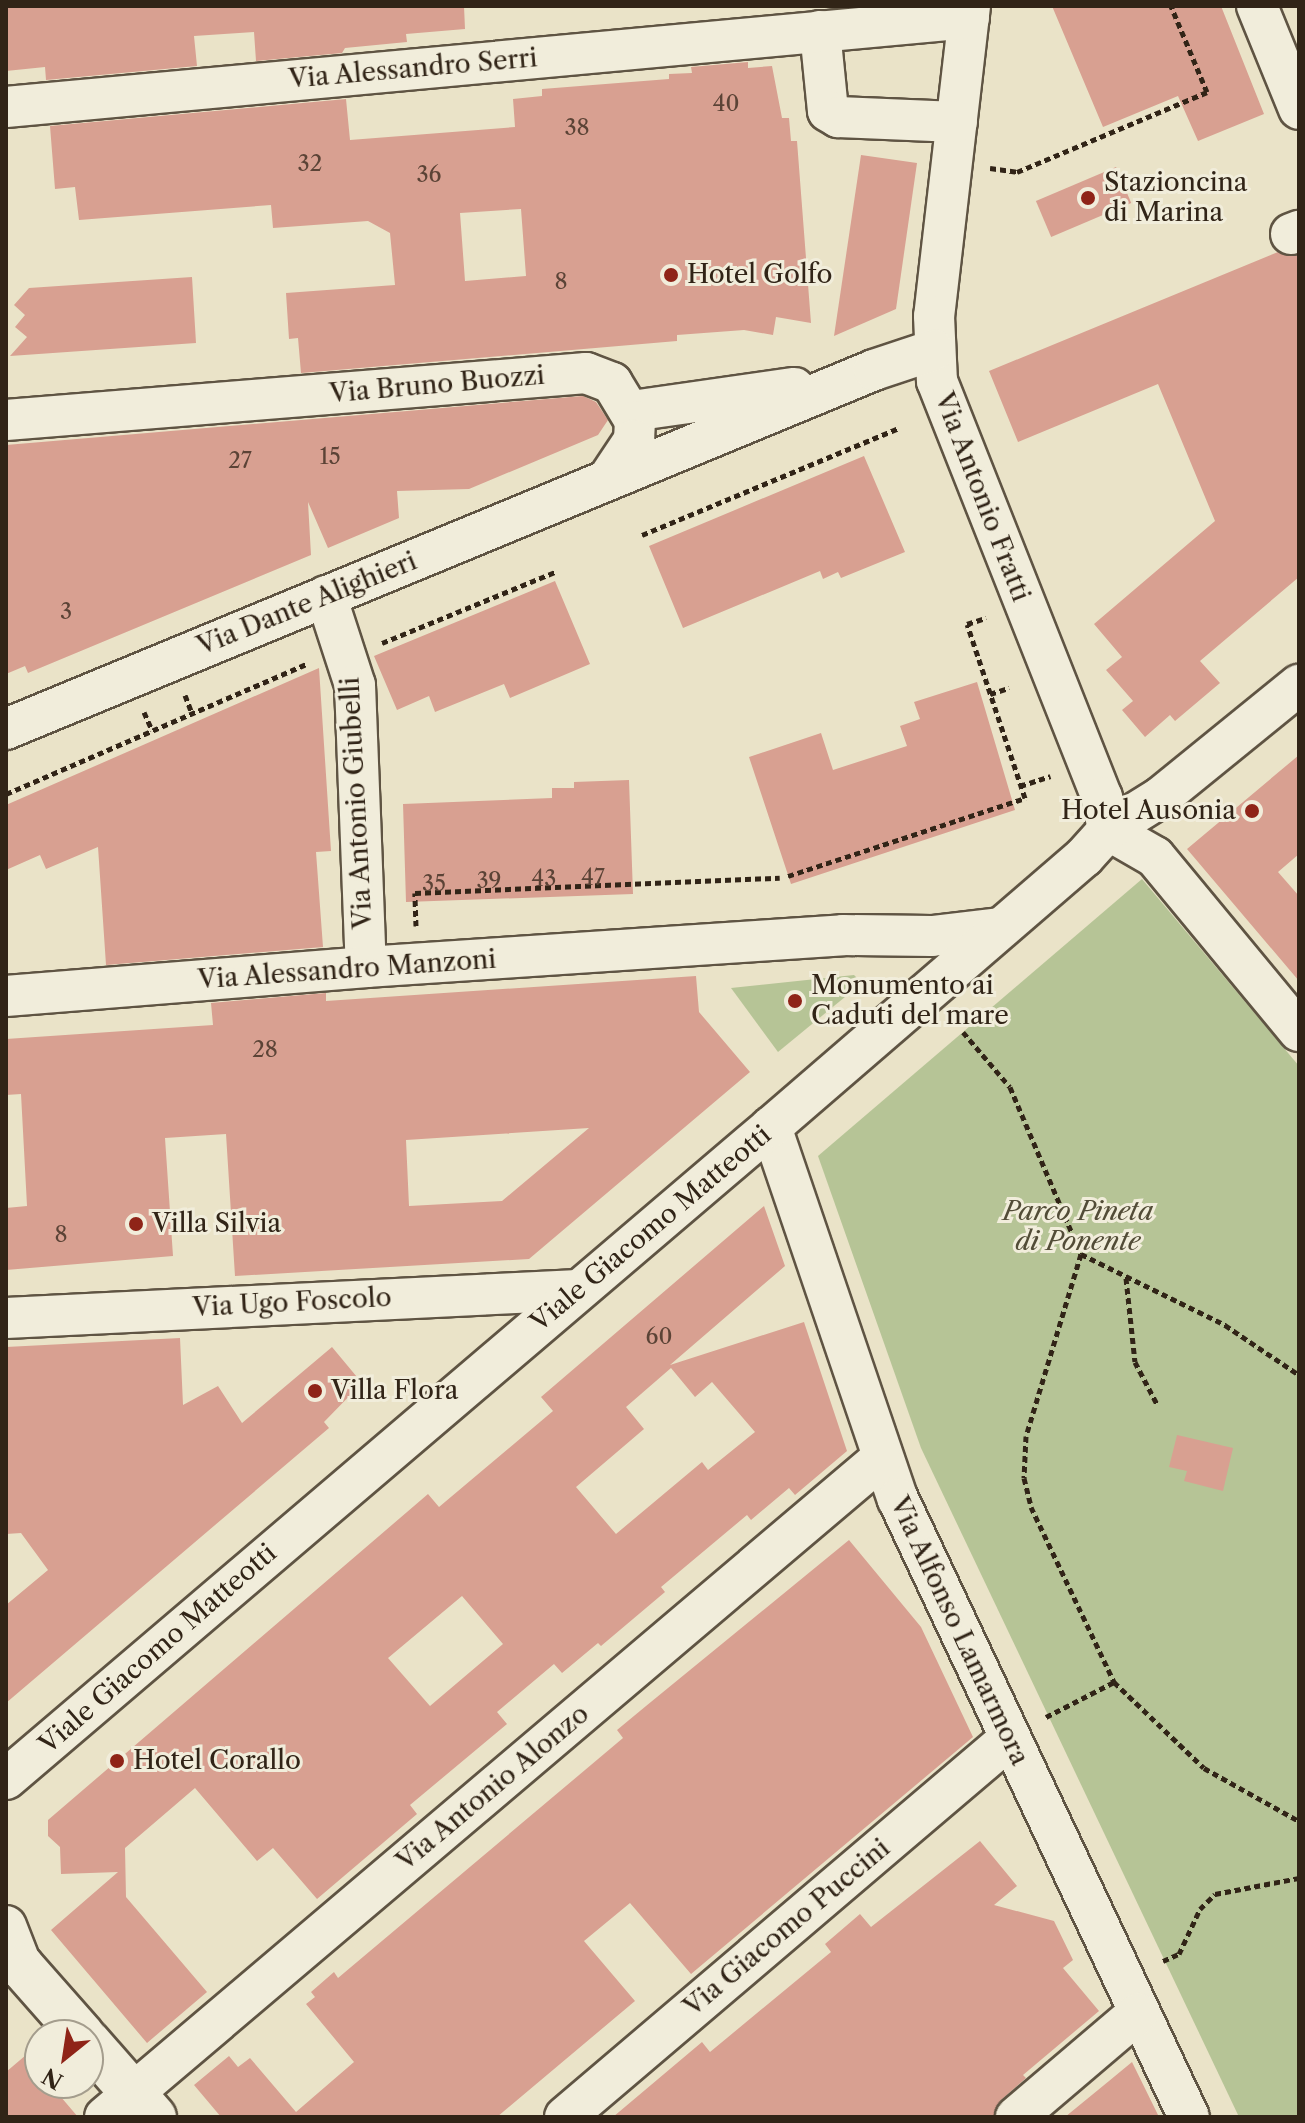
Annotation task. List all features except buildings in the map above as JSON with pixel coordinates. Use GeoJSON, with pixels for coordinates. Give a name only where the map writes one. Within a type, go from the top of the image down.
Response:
{"type":"FeatureCollection","features":[{"type":"Feature","properties":{"kind":"street"},"geometry":{"type":"LineString","coordinates":[[1257,6],[1299,109]]}},
{"type":"Feature","properties":{"kind":"street","name":"Via Alessandro Serri"},"geometry":{"type":"LineString","coordinates":[[6,107],[820,31],[969,12]]}},
{"type":"Feature","properties":{"kind":"street","name":"Via Antonio Fratti"},"geometry":{"type":"LineString","coordinates":[[969,12],[934,350],[947,416],[1102,797],[1108,830]]}},
{"type":"Feature","properties":{"kind":"street"},"geometry":{"type":"LineString","coordinates":[[820,31],[828,111],[838,117],[957,122]]}},
{"type":"Feature","properties":{"kind":"street","name":"Via Dante Alighieri"},"geometry":{"type":"LineString","coordinates":[[6,729],[850,380],[934,350]]}},
{"type":"Feature","properties":{"kind":"street","name":"Via Bruno Buozzi"},"geometry":{"type":"LineString","coordinates":[[6,420],[586,373],[612,383],[632,411]]}},
{"type":"Feature","properties":{"kind":"street"},"geometry":{"type":"LineString","coordinates":[[608,479],[634,440],[632,411],[850,380]]}},
{"type":"Feature","properties":{"kind":"street","name":"Via Antonio Giubelli"},"geometry":{"type":"LineString","coordinates":[[326,596],[355,685],[366,967]]}},
{"type":"Feature","properties":{"kind":"street","name":"Viale Giacomo Matteotti"},"geometry":{"type":"LineString","coordinates":[[6,1779],[771,1127],[1091,851],[1108,830],[1161,797],[1299,685]]}},
{"type":"Feature","properties":{"kind":"street"},"geometry":{"type":"LineString","coordinates":[[1108,830],[1155,857],[1299,1031]]}},
{"type":"Feature","properties":{"kind":"street","name":"Via Alessandro Manzoni"},"geometry":{"type":"LineString","coordinates":[[6,996],[366,967],[843,935],[932,936],[1000,928]]}},
{"type":"Feature","properties":{"kind":"street"},"geometry":{"type":"LineString","coordinates":[[932,936],[946,953],[945,975]]}},
{"type":"Feature","properties":{"kind":"street","name":"Via Alfonso Lamarmora"},"geometry":{"type":"LineString","coordinates":[[771,1127],[881,1459],[1009,1739],[1189,2117]]}},
{"type":"Feature","properties":{"kind":"street","name":"Via Ugo Foscolo"},"geometry":{"type":"LineString","coordinates":[[6,1318],[578,1290]]}},
{"type":"Feature","properties":{"kind":"street","name":"Via Antonio Alonzo"},"geometry":{"type":"LineString","coordinates":[[131,2109],[881,1459]]}},
{"type":"Feature","properties":{"kind":"street","name":"Via Giacomo Puccini"},"geometry":{"type":"LineString","coordinates":[[565,2117],[1009,1739]]}},
{"type":"Feature","properties":{"kind":"street"},"geometry":{"type":"LineString","coordinates":[[6,1926],[14,1963],[67,2019]]}},
{"type":"Feature","properties":{"kind":"street"},"geometry":{"type":"LineString","coordinates":[[1016,2117],[1138,2013]]}},
{"type":"Feature","properties":{"kind":"street"},"geometry":{"type":"LineString","coordinates":[[104,2067],[131,2109]]}},
{"type":"Feature","properties":{"kind":"path"},"geometry":{"type":"LineString","coordinates":[[1035,164],[1207,92],[1171,6]]}},
{"type":"Feature","properties":{"kind":"path"},"geometry":{"type":"LineString","coordinates":[[642,535],[899,428]]}},
{"type":"Feature","properties":{"kind":"path"},"geometry":{"type":"LineString","coordinates":[[372,647],[555,572]]}},
{"type":"Feature","properties":{"kind":"path"},"geometry":{"type":"LineString","coordinates":[[788,876],[1025,798],[967,624],[986,618]]}},
{"type":"Feature","properties":{"kind":"path"},"geometry":{"type":"LineString","coordinates":[[6,794],[316,660]]}},
{"type":"Feature","properties":{"kind":"path"},"geometry":{"type":"LineString","coordinates":[[990,694],[1009,688]]}},
{"type":"Feature","properties":{"kind":"path"},"geometry":{"type":"LineString","coordinates":[[149,722],[152,730]]}},
{"type":"Feature","properties":{"kind":"path"},"geometry":{"type":"LineString","coordinates":[[1020,786],[1050,776]]}},
{"type":"Feature","properties":{"kind":"path"},"geometry":{"type":"LineString","coordinates":[[415,901],[415,893],[780,878]]}},
{"type":"Feature","properties":{"kind":"path"},"geometry":{"type":"LineString","coordinates":[[963,1032],[1010,1087],[1081,1254],[1126,1278],[1169,1294],[1225,1325],[1299,1375]]}},
{"type":"Feature","properties":{"kind":"path"},"geometry":{"type":"LineString","coordinates":[[1081,1254],[1035,1397],[1026,1436],[1024,1478],[1031,1507],[1114,1682],[1204,1768],[1299,1821]]}},
{"type":"Feature","properties":{"kind":"path"},"geometry":{"type":"LineString","coordinates":[[1126,1278],[1135,1362],[1157,1404]]}},
{"type":"Feature","properties":{"kind":"path"},"geometry":{"type":"LineString","coordinates":[[1046,1717],[1114,1682]]}},
{"type":"Feature","properties":{"kind":"path"},"geometry":{"type":"LineString","coordinates":[[1163,1961],[1179,1954],[1200,1909],[1215,1894],[1299,1878]]}},
{"type":"Feature","properties":{"kind":"green space","name":"Parco Pineta di Ponente"},"geometry":{"type":"Polygon","coordinates":[[[1142,879],[1299,1066],[1299,2117],[1239,2117],[921,1448],[818,1156],[1142,879]]]}},
{"type":"Feature","properties":{"kind":"green space"},"geometry":{"type":"Polygon","coordinates":[[[854,975],[862,983],[778,1052],[731,988],[854,975]]]}},
{"type":"Feature","properties":{"kind":"place","name":"Stazioncina di Marina"},"geometry":{"type":"Point","coordinates":[1088,198]}},
{"type":"Feature","properties":{"kind":"place","name":"Hotel Golfo"},"geometry":{"type":"Point","coordinates":[671,275]}},
{"type":"Feature","properties":{"kind":"place","name":"Hotel Ausonia"},"geometry":{"type":"Point","coordinates":[1252,811]}},
{"type":"Feature","properties":{"kind":"place","name":"Monumento ai Caduti del mare"},"geometry":{"type":"Point","coordinates":[795,1001]}},
{"type":"Feature","properties":{"kind":"place","name":"Villa Silvia"},"geometry":{"type":"Point","coordinates":[136,1224]}},
{"type":"Feature","properties":{"kind":"place","name":"Villa Flora"},"geometry":{"type":"Point","coordinates":[315,1391]}},
{"type":"Feature","properties":{"kind":"place","name":"Hotel Corallo"},"geometry":{"type":"Point","coordinates":[117,1761]}}]}
